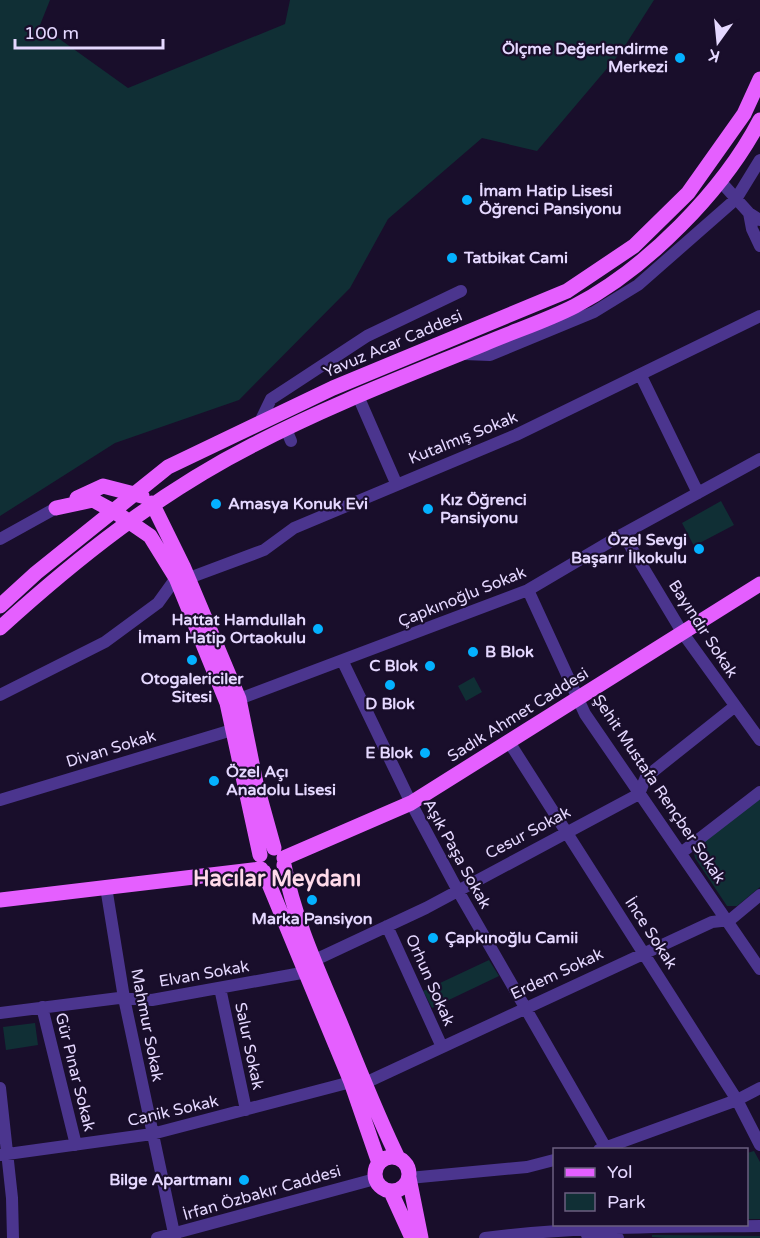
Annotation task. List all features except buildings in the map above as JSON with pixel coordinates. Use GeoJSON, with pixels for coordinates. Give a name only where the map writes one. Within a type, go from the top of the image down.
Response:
{"type":"FeatureCollection","features":[{"type":"Feature","properties":{"kind":"main road","name":"Yavuz Acar Caddesi"},"geometry":{"type":"LineString","coordinates":[[0,606],[36,573],[115,512],[168,467],[333,388],[567,291],[634,246],[688,193],[744,114],[760,79]]}},
{"type":"Feature","properties":{"kind":"main road"},"geometry":{"type":"LineString","coordinates":[[0,628],[46,586],[152,503],[251,446],[288,435],[358,396],[575,306],[644,259],[721,182],[760,120]]}},
{"type":"Feature","properties":{"kind":"main road"},"geometry":{"type":"LineString","coordinates":[[56,508],[103,486],[137,493],[152,503],[233,701],[255,783],[269,861],[288,886],[311,966]]}},
{"type":"Feature","properties":{"kind":"main road"},"geometry":{"type":"LineString","coordinates":[[56,508],[93,500],[115,512],[150,536],[182,578]]}},
{"type":"Feature","properties":{"kind":"main road","name":"Sadık Ahmet Caddesi"},"geometry":{"type":"LineString","coordinates":[[106,887],[233,871],[269,861],[411,803],[760,584]]}},
{"type":"Feature","properties":{"kind":"main road"},"geometry":{"type":"LineString","coordinates":[[233,701],[232,730],[269,861],[358,1083],[398,1158],[407,1166],[421,1238]]}},
{"type":"Feature","properties":{"kind":"main road"},"geometry":{"type":"LineString","coordinates":[[0,900],[106,887]]}},
{"type":"Feature","properties":{"kind":"main road"},"geometry":{"type":"LineString","coordinates":[[358,1083],[379,1163],[375,1179],[379,1187],[391,1192],[401,1190],[409,1178]]}},
{"type":"Feature","properties":{"kind":"main road"},"geometry":{"type":"LineString","coordinates":[[379,1163],[388,1157],[398,1158]]}},
{"type":"Feature","properties":{"kind":"main road"},"geometry":{"type":"LineString","coordinates":[[391,1192],[412,1238]]}},
{"type":"Feature","properties":{"kind":"street"},"geometry":{"type":"LineString","coordinates":[[460,353],[490,355],[594,312],[638,285],[736,199],[760,160]]}},
{"type":"Feature","properties":{"kind":"street"},"geometry":{"type":"LineString","coordinates":[[721,182],[754,217],[752,229],[760,246]]}},
{"type":"Feature","properties":{"kind":"street"},"geometry":{"type":"LineString","coordinates":[[259,424],[271,399],[290,389],[367,336],[461,291]]}},
{"type":"Feature","properties":{"kind":"street","name":"Kutalmış Sokak"},"geometry":{"type":"LineString","coordinates":[[182,578],[264,550],[294,528],[396,483],[516,435],[760,316]]}},
{"type":"Feature","properties":{"kind":"street"},"geometry":{"type":"LineString","coordinates":[[641,376],[698,493]]}},
{"type":"Feature","properties":{"kind":"street"},"geometry":{"type":"LineString","coordinates":[[358,396],[396,483]]}},
{"type":"Feature","properties":{"kind":"street","name":"Çapkınoğlu Sokak"},"geometry":{"type":"LineString","coordinates":[[233,701],[343,662],[528,590],[623,534],[760,459]]}},
{"type":"Feature","properties":{"kind":"street"},"geometry":{"type":"LineString","coordinates":[[0,539],[56,508]]}},
{"type":"Feature","properties":{"kind":"street","name":"Bayındır Sokak"},"geometry":{"type":"LineString","coordinates":[[623,534],[682,632],[734,707],[759,735]]}},
{"type":"Feature","properties":{"kind":"street"},"geometry":{"type":"LineString","coordinates":[[0,695],[105,642],[158,603],[182,578]]}},
{"type":"Feature","properties":{"kind":"street","name":"Şehit Mustafa Rençber Sokak"},"geometry":{"type":"LineString","coordinates":[[528,590],[578,699],[639,794],[730,921],[760,969]]}},
{"type":"Feature","properties":{"kind":"street","name":"Aşık Paşa Sokak"},"geometry":{"type":"LineString","coordinates":[[343,662],[411,803],[457,889],[603,1148]]}},
{"type":"Feature","properties":{"kind":"street","name":"Cesur Sokak"},"geometry":{"type":"LineString","coordinates":[[311,966],[639,794],[646,777],[734,707]]}},
{"type":"Feature","properties":{"kind":"street","name":"Divan Sokak"},"geometry":{"type":"LineString","coordinates":[[0,800],[232,730]]}},
{"type":"Feature","properties":{"kind":"street","name":"İnce Sokak"},"geometry":{"type":"LineString","coordinates":[[508,742],[737,1100],[760,1145]]}},
{"type":"Feature","properties":{"kind":"street"},"geometry":{"type":"LineString","coordinates":[[681,853],[760,792]]}},
{"type":"Feature","properties":{"kind":"street","name":"Mahmur Sokak"},"geometry":{"type":"LineString","coordinates":[[106,887],[124,998],[175,1237]]}},
{"type":"Feature","properties":{"kind":"street","name":"Erdem Sokak"},"geometry":{"type":"LineString","coordinates":[[358,1083],[442,1047],[712,922],[730,921],[760,895]]}},
{"type":"Feature","properties":{"kind":"street","name":"Orhun Sokak"},"geometry":{"type":"LineString","coordinates":[[387,926],[442,1047]]}},
{"type":"Feature","properties":{"kind":"street","name":"Elvan Sokak"},"geometry":{"type":"LineString","coordinates":[[0,1013],[124,998],[152,1000],[220,988],[311,966]]}},
{"type":"Feature","properties":{"kind":"street","name":"Salur Sokak"},"geometry":{"type":"LineString","coordinates":[[220,988],[246,1110]]}},
{"type":"Feature","properties":{"kind":"street","name":"Gür Pınar Sokak"},"geometry":{"type":"LineString","coordinates":[[42,1007],[76,1145]]}},
{"type":"Feature","properties":{"kind":"street","name":"Canik Sokak"},"geometry":{"type":"LineString","coordinates":[[4,1155],[152,1134],[358,1083]]}},
{"type":"Feature","properties":{"kind":"street"},"geometry":{"type":"LineString","coordinates":[[0,1088],[13,1238]]}},
{"type":"Feature","properties":{"kind":"street"},"geometry":{"type":"LineString","coordinates":[[607,1148],[737,1100],[760,1088]]}},
{"type":"Feature","properties":{"kind":"street"},"geometry":{"type":"LineString","coordinates":[[409,1178],[527,1167],[553,1160]]}},
{"type":"Feature","properties":{"kind":"street","name":"İrfan Özbakır Caddesi"},"geometry":{"type":"LineString","coordinates":[[157,1238],[175,1237],[375,1179]]}},
{"type":"Feature","properties":{"kind":"street"},"geometry":{"type":"LineString","coordinates":[[485,1238],[538,1231],[760,1226]]}},
{"type":"Feature","properties":{"kind":"street"},"geometry":{"type":"LineString","coordinates":[[538,1231],[618,1238]]}},
{"type":"Feature","properties":{"kind":"green space"},"geometry":{"type":"Polygon","coordinates":[[[0,0],[50,0],[40,25],[128,88],[285,24],[290,0],[654,0],[621,52],[537,151],[482,138],[388,219],[350,288],[239,400],[115,443],[0,516],[0,0]]]}},
{"type":"Feature","properties":{"kind":"green space"},"geometry":{"type":"Polygon","coordinates":[[[721,501],[734,525],[694,546],[682,523],[721,501]]]}},
{"type":"Feature","properties":{"kind":"green space"},"geometry":{"type":"Polygon","coordinates":[[[474,677],[482,692],[466,701],[458,686],[474,677]]]}},
{"type":"Feature","properties":{"kind":"green space"},"geometry":{"type":"Polygon","coordinates":[[[760,798],[760,887],[737,906],[727,906],[695,858],[693,850],[760,798]]]}},
{"type":"Feature","properties":{"kind":"green space"},"geometry":{"type":"Polygon","coordinates":[[[489,960],[499,976],[432,1008],[423,991],[489,960]]]}},
{"type":"Feature","properties":{"kind":"green space"},"geometry":{"type":"Polygon","coordinates":[[[35,1023],[38,1045],[6,1050],[3,1027],[35,1023]]]}},
{"type":"Feature","properties":{"kind":"green space"},"geometry":{"type":"Polygon","coordinates":[[[754,1151],[760,1162],[760,1219],[748,1219],[748,1153],[754,1151]]]}},
{"type":"Feature","properties":{"kind":"green space"},"geometry":{"type":"Polygon","coordinates":[[[652,1235],[760,1236],[760,1238],[665,1238],[652,1237],[652,1235]]]}},
{"type":"Feature","properties":{"kind":"place","name":"Ölçme Değerlendirme Merkezi"},"geometry":{"type":"Point","coordinates":[680,58]}},
{"type":"Feature","properties":{"kind":"place","name":"İmam Hatip Lisesi Öğrenci Pansiyonu"},"geometry":{"type":"Point","coordinates":[467,200]}},
{"type":"Feature","properties":{"kind":"place","name":"Tatbikat Cami"},"geometry":{"type":"Point","coordinates":[452,258]}},
{"type":"Feature","properties":{"kind":"place","name":"Amasya Konuk Evi"},"geometry":{"type":"Point","coordinates":[216,504]}},
{"type":"Feature","properties":{"kind":"place","name":"Kız Öğrenci Pansiyonu"},"geometry":{"type":"Point","coordinates":[428,509]}},
{"type":"Feature","properties":{"kind":"place","name":"Özel Sevgi Başarır İlkokulu"},"geometry":{"type":"Point","coordinates":[699,549]}},
{"type":"Feature","properties":{"kind":"place","name":"Hattat Hamdullah İmam Hatip Ortaokulu"},"geometry":{"type":"Point","coordinates":[318,629]}},
{"type":"Feature","properties":{"kind":"place","name":"B Blok"},"geometry":{"type":"Point","coordinates":[473,652]}},
{"type":"Feature","properties":{"kind":"place","name":"Otogalericiler Sitesi"},"geometry":{"type":"Point","coordinates":[192,660]}},
{"type":"Feature","properties":{"kind":"place","name":"C Blok"},"geometry":{"type":"Point","coordinates":[430,666]}},
{"type":"Feature","properties":{"kind":"place","name":"D Blok"},"geometry":{"type":"Point","coordinates":[390,685]}},
{"type":"Feature","properties":{"kind":"place","name":"E Blok"},"geometry":{"type":"Point","coordinates":[425,753]}},
{"type":"Feature","properties":{"kind":"place","name":"Özel Açı Anadolu Lisesi"},"geometry":{"type":"Point","coordinates":[214,781]}},
{"type":"Feature","properties":{"kind":"place","name":"Marka Pansiyon"},"geometry":{"type":"Point","coordinates":[312,900]}},
{"type":"Feature","properties":{"kind":"place","name":"Çapkınoğlu Camii"},"geometry":{"type":"Point","coordinates":[433,938]}},
{"type":"Feature","properties":{"kind":"place","name":"Bilge Apartmanı"},"geometry":{"type":"Point","coordinates":[244,1180]}},
{"type":"Feature","properties":{"kind":"district","name":"Hacılar Meydanı"},"geometry":{"type":"Point","coordinates":[277,879]}}]}
